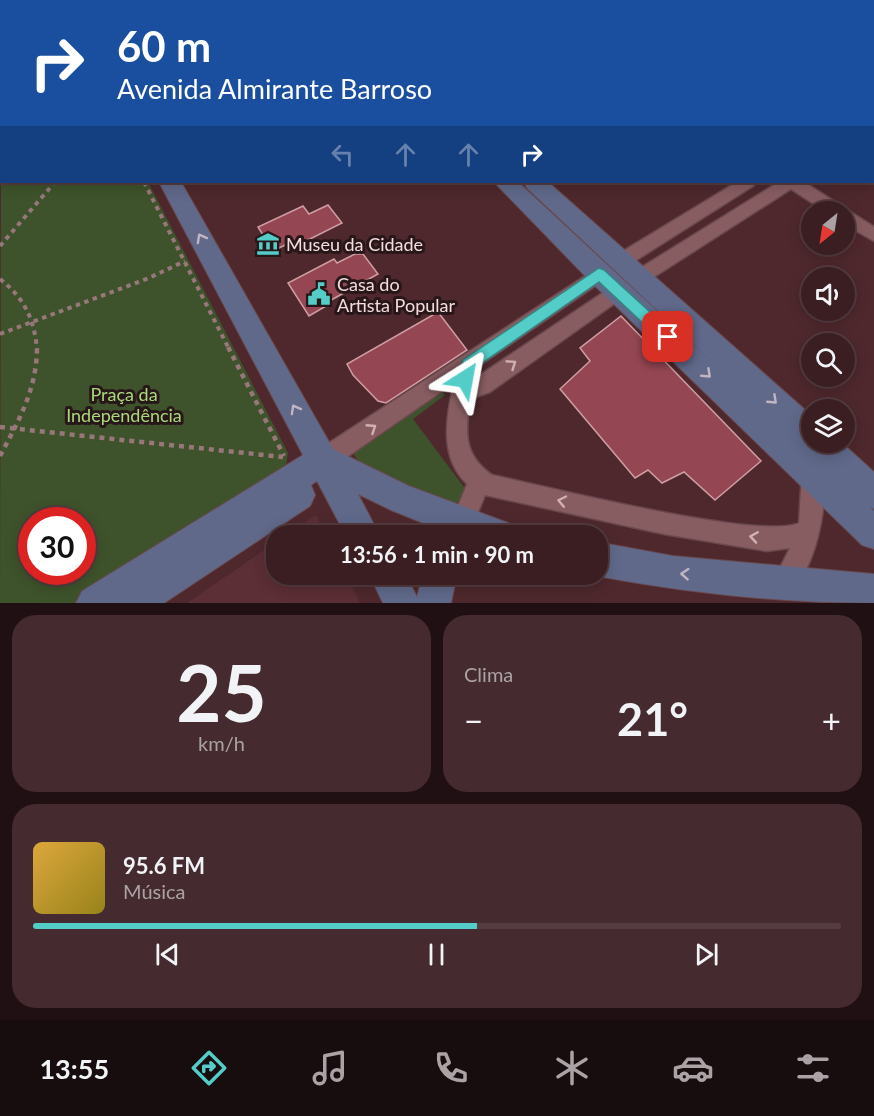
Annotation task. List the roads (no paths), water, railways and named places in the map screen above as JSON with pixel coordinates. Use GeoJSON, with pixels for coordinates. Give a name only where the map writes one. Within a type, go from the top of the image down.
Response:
{"type":"FeatureCollection","features":[{"type":"Feature","properties":{"kind":"street"},"geometry":{"type":"LineString","coordinates":[[171,183],[358,525]]}},
{"type":"Feature","properties":{"kind":"street"},"geometry":{"type":"LineString","coordinates":[[506,183],[801,427]]}},
{"type":"Feature","properties":{"kind":"street"},"geometry":{"type":"LineString","coordinates":[[536,183],[620,276],[813,474],[874,533]]}},
{"type":"Feature","properties":{"kind":"street"},"geometry":{"type":"LineString","coordinates":[[462,393],[483,385],[620,276],[747,183]]}},
{"type":"Feature","properties":{"kind":"street"},"geometry":{"type":"LineString","coordinates":[[133,603],[327,467],[468,364],[620,276],[789,183]]}},
{"type":"Feature","properties":{"kind":"street"},"geometry":{"type":"LineString","coordinates":[[793,183],[821,201]]}},
{"type":"Feature","properties":{"kind":"street"},"geometry":{"type":"LineString","coordinates":[[855,222],[874,235]]}},
{"type":"Feature","properties":{"kind":"street"},"geometry":{"type":"LineString","coordinates":[[468,364],[455,439],[464,465],[480,481],[488,485],[664,524],[756,537],[784,539],[797,536],[810,529]]}},
{"type":"Feature","properties":{"kind":"street"},"geometry":{"type":"LineString","coordinates":[[830,453],[874,493]]}},
{"type":"Feature","properties":{"kind":"street"},"geometry":{"type":"LineString","coordinates":[[327,467],[402,499],[453,525]]}},
{"type":"Feature","properties":{"kind":"street"},"geometry":{"type":"LineString","coordinates":[[94,603],[327,467]]}},
{"type":"Feature","properties":{"kind":"street"},"geometry":{"type":"LineString","coordinates":[[785,582],[804,548],[810,529],[813,474]]}},
{"type":"Feature","properties":{"kind":"street"},"geometry":{"type":"LineString","coordinates":[[460,525],[480,481]]}},
{"type":"Feature","properties":{"kind":"street"},"geometry":{"type":"LineString","coordinates":[[608,561],[673,573],[870,586]]}},
{"type":"Feature","properties":{"kind":"street"},"geometry":{"type":"LineString","coordinates":[[392,585],[402,603]]}},
{"type":"Feature","properties":{"kind":"street"},"geometry":{"type":"LineString","coordinates":[[433,603],[437,585]]}},
{"type":"Feature","properties":{"kind":"place","name":"Museu da Cidade"},"geometry":{"type":"Point","coordinates":[268,244]}},
{"type":"Feature","properties":{"kind":"place","name":"Casa do Artista Popular"},"geometry":{"type":"Point","coordinates":[319,294]}},
{"type":"Feature","properties":{"kind":"park label","name":"Praça da Independência"},"geometry":{"type":"Point","coordinates":[124,404]}}]}
